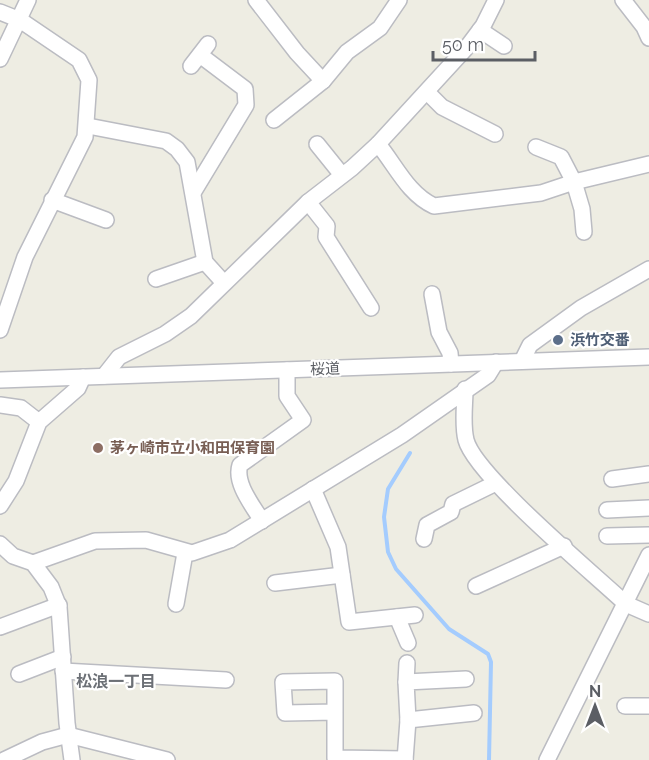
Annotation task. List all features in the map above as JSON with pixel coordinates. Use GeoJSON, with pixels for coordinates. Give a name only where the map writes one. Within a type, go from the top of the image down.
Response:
{"type":"FeatureCollection","features":[{"type":"Feature","properties":{"kind":"street"},"geometry":{"type":"LineString","coordinates":[[0,59],[28,0]]}},
{"type":"Feature","properties":{"kind":"street"},"geometry":{"type":"LineString","coordinates":[[256,0],[297,53],[323,81]]}},
{"type":"Feature","properties":{"kind":"street"},"geometry":{"type":"LineString","coordinates":[[274,120],[323,81],[347,52],[380,28],[399,0]]}},
{"type":"Feature","properties":{"kind":"street"},"geometry":{"type":"LineString","coordinates":[[104,376],[119,357],[165,334],[191,316],[308,202],[378,144],[427,92],[480,30],[496,0]]}},
{"type":"Feature","properties":{"kind":"street"},"geometry":{"type":"LineString","coordinates":[[623,0],[644,27],[649,38]]}},
{"type":"Feature","properties":{"kind":"street"},"geometry":{"type":"LineString","coordinates":[[0,12],[20,21],[79,60],[86,69],[89,80],[88,126],[85,137],[25,257],[0,330]]}},
{"type":"Feature","properties":{"kind":"street"},"geometry":{"type":"LineString","coordinates":[[480,30],[504,46]]}},
{"type":"Feature","properties":{"kind":"street"},"geometry":{"type":"LineString","coordinates":[[194,191],[246,105],[245,89],[199,55]]}},
{"type":"Feature","properties":{"kind":"street"},"geometry":{"type":"LineString","coordinates":[[427,92],[442,107],[495,134]]}},
{"type":"Feature","properties":{"kind":"street"},"geometry":{"type":"LineString","coordinates":[[88,126],[166,141],[177,149],[187,162],[206,262],[224,283]]}},
{"type":"Feature","properties":{"kind":"street"},"geometry":{"type":"LineString","coordinates":[[317,144],[342,175]]}},
{"type":"Feature","properties":{"kind":"street"},"geometry":{"type":"LineString","coordinates":[[378,144],[411,190],[421,200],[434,206],[541,194],[574,182],[649,164]]}},
{"type":"Feature","properties":{"kind":"street"},"geometry":{"type":"LineString","coordinates":[[536,147],[561,157],[574,182],[582,209],[584,232]]}},
{"type":"Feature","properties":{"kind":"street"},"geometry":{"type":"LineString","coordinates":[[52,200],[106,220]]}},
{"type":"Feature","properties":{"kind":"street"},"geometry":{"type":"LineString","coordinates":[[308,202],[327,226],[326,237],[371,308]]}},
{"type":"Feature","properties":{"kind":"street"},"geometry":{"type":"LineString","coordinates":[[156,279],[206,262]]}},
{"type":"Feature","properties":{"kind":"street"},"geometry":{"type":"LineString","coordinates":[[522,361],[530,345],[581,308],[649,269]]}},
{"type":"Feature","properties":{"kind":"street"},"geometry":{"type":"LineString","coordinates":[[432,294],[439,332],[450,353],[451,364]]}},
{"type":"Feature","properties":{"kind":"street","name":"桜道"},"geometry":{"type":"LineString","coordinates":[[0,380],[649,357]]}},
{"type":"Feature","properties":{"kind":"street"},"geometry":{"type":"LineString","coordinates":[[33,563],[95,541],[146,540],[192,554],[230,540],[402,435],[488,375],[496,362]]}},
{"type":"Feature","properties":{"kind":"street"},"geometry":{"type":"LineString","coordinates":[[262,521],[246,495],[238,472],[240,465],[303,420],[287,396],[287,370]]}},
{"type":"Feature","properties":{"kind":"street"},"geometry":{"type":"LineString","coordinates":[[0,506],[16,481],[39,422],[78,388],[83,377]]}},
{"type":"Feature","properties":{"kind":"street"},"geometry":{"type":"LineString","coordinates":[[465,389],[466,440],[473,454],[496,483],[627,604],[649,614]]}},
{"type":"Feature","properties":{"kind":"street"},"geometry":{"type":"LineString","coordinates":[[0,405],[21,408],[39,422]]}},
{"type":"Feature","properties":{"kind":"street"},"geometry":{"type":"LineString","coordinates":[[612,479],[649,474]]}},
{"type":"Feature","properties":{"kind":"street"},"geometry":{"type":"LineString","coordinates":[[424,539],[427,525],[451,512],[453,504],[496,483]]}},
{"type":"Feature","properties":{"kind":"street"},"geometry":{"type":"LineString","coordinates":[[313,489],[338,547],[349,622],[416,615]]}},
{"type":"Feature","properties":{"kind":"street"},"geometry":{"type":"LineString","coordinates":[[607,510],[649,508]]}},
{"type":"Feature","properties":{"kind":"street"},"geometry":{"type":"LineString","coordinates":[[607,536],[649,535]]}},
{"type":"Feature","properties":{"kind":"street"},"geometry":{"type":"LineString","coordinates":[[0,544],[13,556],[33,563],[51,587],[59,605],[68,735],[72,760]]}},
{"type":"Feature","properties":{"kind":"street"},"geometry":{"type":"LineString","coordinates":[[476,586],[564,546]]}},
{"type":"Feature","properties":{"kind":"street"},"geometry":{"type":"LineString","coordinates":[[176,604],[185,553]]}},
{"type":"Feature","properties":{"kind":"street"},"geometry":{"type":"LineString","coordinates":[[547,760],[627,604],[649,555]]}},
{"type":"Feature","properties":{"kind":"street"},"geometry":{"type":"LineString","coordinates":[[275,583],[342,575]]}},
{"type":"Feature","properties":{"kind":"street"},"geometry":{"type":"LineString","coordinates":[[0,627],[59,605]]}},
{"type":"Feature","properties":{"kind":"street"},"geometry":{"type":"LineString","coordinates":[[397,617],[408,643]]}},
{"type":"Feature","properties":{"kind":"street"},"geometry":{"type":"LineString","coordinates":[[335,712],[335,759],[405,760],[408,720],[407,663]]}},
{"type":"Feature","properties":{"kind":"street"},"geometry":{"type":"LineString","coordinates":[[19,674],[63,664],[226,680]]}},
{"type":"Feature","properties":{"kind":"street"},"geometry":{"type":"LineString","coordinates":[[406,682],[466,679]]}},
{"type":"Feature","properties":{"kind":"street"},"geometry":{"type":"LineString","coordinates":[[625,706],[649,706]]}},
{"type":"Feature","properties":{"kind":"street"},"geometry":{"type":"LineString","coordinates":[[408,720],[474,713]]}},
{"type":"Feature","properties":{"kind":"street"},"geometry":{"type":"LineString","coordinates":[[4,760],[42,742],[68,735],[167,760]]}},
{"type":"Feature","properties":{"kind":"waterway"},"geometry":{"type":"LineString","coordinates":[[410,453],[388,489],[384,517],[388,552],[396,569],[449,629],[488,654],[491,662],[489,760]]}},
{"type":"Feature","properties":{"kind":"place","name":"浜竹交番"},"geometry":{"type":"Point","coordinates":[558,340]}},
{"type":"Feature","properties":{"kind":"place","name":"茅ヶ崎市立小和田保育園"},"geometry":{"type":"Point","coordinates":[98,448]}},
{"type":"Feature","properties":{"kind":"district","name":"松浪一丁目"},"geometry":{"type":"Point","coordinates":[116,681]}}]}
